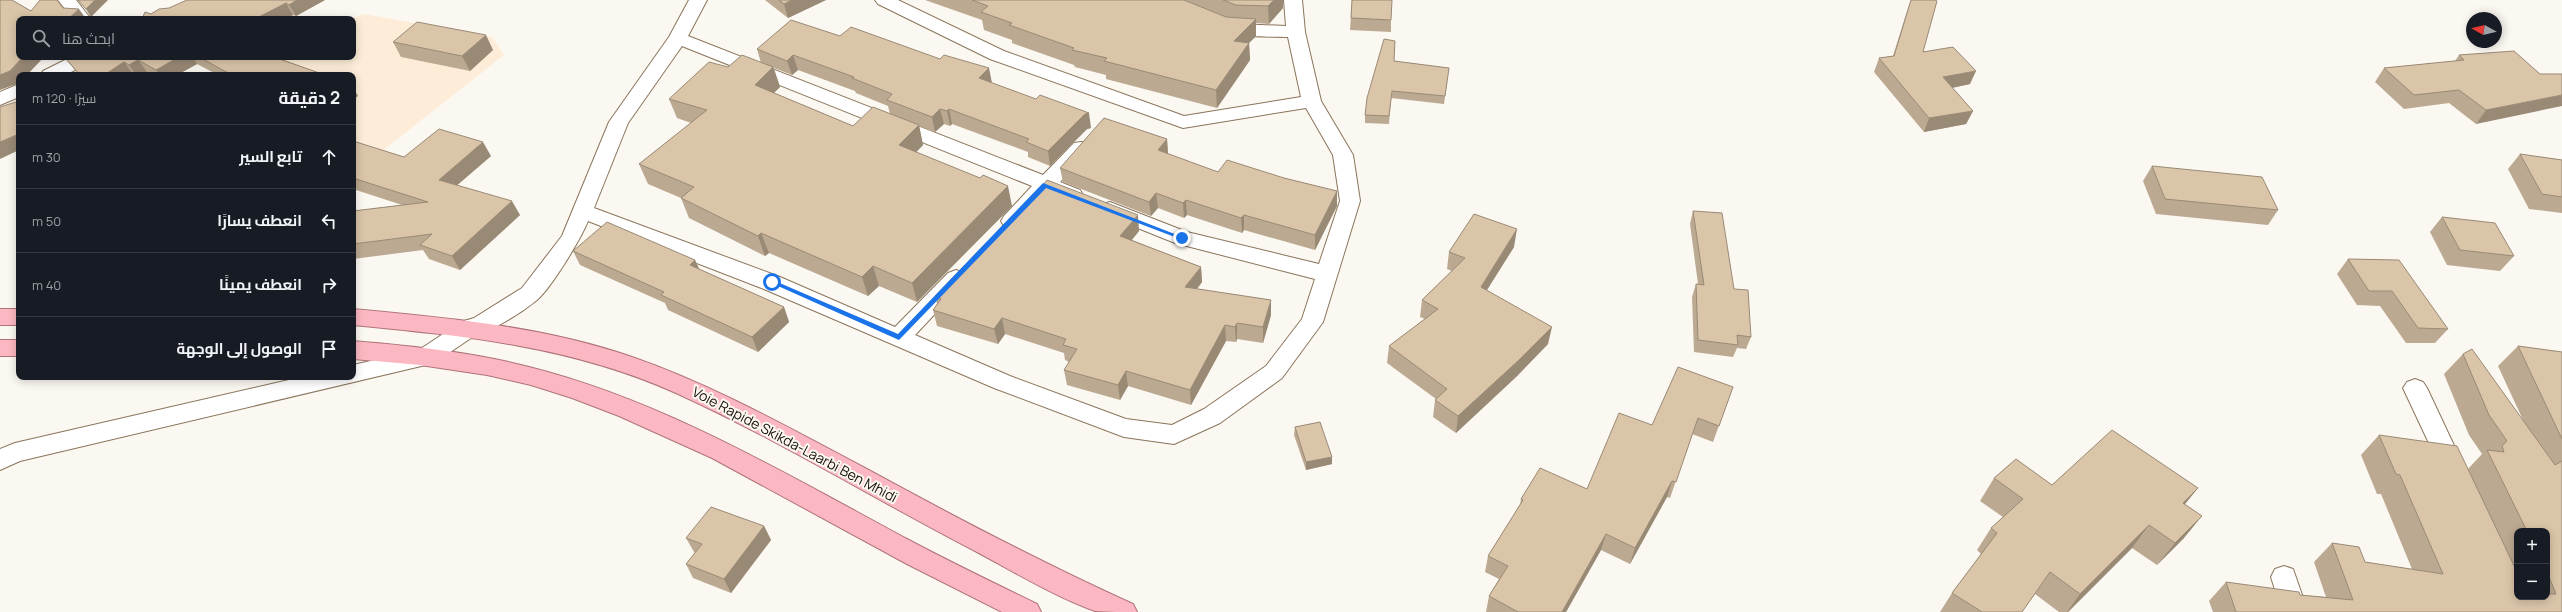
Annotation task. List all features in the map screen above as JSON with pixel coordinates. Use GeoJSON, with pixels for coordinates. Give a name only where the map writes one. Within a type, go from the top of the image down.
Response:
{"type":"FeatureCollection","features":[{"type":"Feature","properties":{"kind":"highway"},"geometry":{"type":"LineString","coordinates":[[0,317],[16,317]]}},
{"type":"Feature","properties":{"kind":"highway","name":"Voie Rapide Skikda-Laarbi Ben Mhidi"},"geometry":{"type":"LineString","coordinates":[[356,317],[469,328],[594,353],[690,388],[748,417],[991,548],[1124,612]]}},
{"type":"Feature","properties":{"kind":"highway"},"geometry":{"type":"LineString","coordinates":[[0,348],[16,348]]}},
{"type":"Feature","properties":{"kind":"highway"},"geometry":{"type":"LineString","coordinates":[[356,350],[426,357],[531,376],[599,400],[662,425],[818,502],[901,549],[1028,612]]}},
{"type":"Feature","properties":{"kind":"street"},"geometry":{"type":"LineString","coordinates":[[68,0],[80,16]]}},
{"type":"Feature","properties":{"kind":"street"},"geometry":{"type":"LineString","coordinates":[[356,373],[426,357],[469,328],[482,324],[530,294],[571,238],[619,122],[678,38],[698,0]]}},
{"type":"Feature","properties":{"kind":"street"},"geometry":{"type":"LineString","coordinates":[[884,0],[997,55],[1182,122],[1311,101]]}},
{"type":"Feature","properties":{"kind":"street"},"geometry":{"type":"LineString","coordinates":[[582,211],[772,282],[1002,382],[1124,428],[1174,435],[1212,416],[1274,372],[1312,322],[1350,201],[1343,154],[1311,101],[1296,32],[1293,0]]}},
{"type":"Feature","properties":{"kind":"street"},"geometry":{"type":"LineString","coordinates":[[1211,20],[1233,29],[1296,32]]}},
{"type":"Feature","properties":{"kind":"street"},"geometry":{"type":"LineString","coordinates":[[678,38],[1182,238],[1327,274]]}},
{"type":"Feature","properties":{"kind":"street"},"geometry":{"type":"LineString","coordinates":[[56,72],[80,60]]}},
{"type":"Feature","properties":{"kind":"street"},"geometry":{"type":"LineString","coordinates":[[0,99],[16,91]]}},
{"type":"Feature","properties":{"kind":"street"},"geometry":{"type":"LineString","coordinates":[[997,236],[1094,134]]}},
{"type":"Feature","properties":{"kind":"street"},"geometry":{"type":"LineString","coordinates":[[899,337],[970,264]]}},
{"type":"Feature","properties":{"kind":"street"},"geometry":{"type":"LineString","coordinates":[[0,460],[15,453],[327,380]]}},
{"type":"Feature","properties":{"kind":"street"},"geometry":{"type":"LineString","coordinates":[[2415,388],[2462,489]]}},
{"type":"Feature","properties":{"kind":"street"},"geometry":{"type":"LineString","coordinates":[[2284,577],[2295,612]]}},
{"type":"Feature","properties":{"kind":"shaded area"},"geometry":{"type":"Polygon","coordinates":[[[364,14],[492,37],[504,55],[356,172],[356,72],[247,72],[269,60],[356,60],[356,17],[364,14]]]}},
{"type":"Feature","properties":{"kind":"building"},"geometry":{"type":"Polygon","coordinates":[[[0,0],[12,0],[31,11],[40,0],[57,0],[63,8],[79,9],[71,16],[16,16],[16,60],[20,60],[10,71],[0,75],[0,0]]]}},
{"type":"Feature","properties":{"kind":"building"},"geometry":{"type":"Polygon","coordinates":[[[78,0],[95,0],[86,9],[78,0]]]}},
{"type":"Feature","properties":{"kind":"building"},"geometry":{"type":"Polygon","coordinates":[[[187,0],[297,0],[289,5],[286,3],[261,16],[143,16],[145,12],[151,14],[159,9],[169,8],[187,0]]]}},
{"type":"Feature","properties":{"kind":"building"},"geometry":{"type":"Polygon","coordinates":[[[779,0],[792,0],[784,4],[779,0]]]}},
{"type":"Feature","properties":{"kind":"building"},"geometry":{"type":"Polygon","coordinates":[[[972,0],[1184,0],[1226,17],[1256,19],[1234,41],[1249,43],[1216,90],[1104,61],[1107,58],[1072,50],[1074,48],[1009,25],[1012,23],[981,12],[988,6],[972,0]]]}},
{"type":"Feature","properties":{"kind":"building"},"geometry":{"type":"Polygon","coordinates":[[[1223,0],[1274,0],[1268,6],[1236,5],[1223,0]]]}},
{"type":"Feature","properties":{"kind":"building"},"geometry":{"type":"Polygon","coordinates":[[[1352,0],[1392,0],[1391,20],[1351,18],[1352,0]]]}},
{"type":"Feature","properties":{"kind":"building"},"geometry":{"type":"Polygon","coordinates":[[[1911,0],[1937,1],[1923,52],[1953,47],[1976,71],[1943,77],[1973,111],[1929,118],[1879,58],[1894,56],[1911,0]]]}},
{"type":"Feature","properties":{"kind":"building"},"geometry":{"type":"Polygon","coordinates":[[[791,20],[840,36],[851,27],[940,59],[944,55],[989,68],[979,78],[1036,99],[1040,95],[1089,113],[1085,114],[1048,151],[1026,142],[1029,139],[949,109],[947,111],[940,109],[932,117],[887,100],[892,94],[852,78],[854,77],[793,55],[787,61],[757,49],[791,20]]]}},
{"type":"Feature","properties":{"kind":"building"},"geometry":{"type":"Polygon","coordinates":[[[417,22],[486,35],[462,56],[393,42],[417,22]]]}},
{"type":"Feature","properties":{"kind":"building"},"geometry":{"type":"Polygon","coordinates":[[[1384,39],[1395,41],[1394,61],[1449,68],[1445,96],[1392,91],[1389,116],[1365,115],[1367,98],[1384,39]]]}},
{"type":"Feature","properties":{"kind":"building"},"geometry":{"type":"Polygon","coordinates":[[[2514,51],[2540,74],[2562,74],[2562,95],[2486,110],[2459,90],[2414,95],[2384,68],[2464,60],[2459,55],[2514,51]]]}},
{"type":"Feature","properties":{"kind":"building"},"geometry":{"type":"Polygon","coordinates":[[[742,55],[773,67],[755,85],[853,126],[873,107],[919,125],[899,145],[980,178],[983,175],[1008,186],[912,283],[873,266],[862,277],[761,233],[758,236],[681,198],[694,187],[639,164],[707,110],[669,99],[709,62],[728,67],[742,55]]]}},
{"type":"Feature","properties":{"kind":"building"},"geometry":{"type":"Polygon","coordinates":[[[67,60],[138,60],[129,65],[124,62],[109,72],[77,72],[67,60]]]}},
{"type":"Feature","properties":{"kind":"building"},"geometry":{"type":"Polygon","coordinates":[[[138,60],[174,60],[156,70],[138,60]]]}},
{"type":"Feature","properties":{"kind":"building"},"geometry":{"type":"Polygon","coordinates":[[[204,60],[282,60],[316,72],[226,72],[204,60]]]}},
{"type":"Feature","properties":{"kind":"building"},"geometry":{"type":"Polygon","coordinates":[[[16,102],[16,135],[0,142],[0,107],[16,102]]]}},
{"type":"Feature","properties":{"kind":"building"},"geometry":{"type":"Polygon","coordinates":[[[1104,118],[1167,139],[1158,150],[1218,172],[1227,160],[1284,178],[1337,191],[1315,235],[1244,215],[1241,218],[1186,200],[1183,203],[1156,193],[1149,202],[1060,168],[1104,118]]]}},
{"type":"Feature","properties":{"kind":"building"},"geometry":{"type":"Polygon","coordinates":[[[439,129],[483,142],[439,180],[512,201],[452,256],[420,245],[432,234],[356,244],[356,211],[428,202],[356,179],[356,142],[404,157],[439,129]]]}},
{"type":"Feature","properties":{"kind":"building"},"geometry":{"type":"Polygon","coordinates":[[[2520,154],[2562,160],[2562,197],[2542,194],[2520,154]]]}},
{"type":"Feature","properties":{"kind":"building"},"geometry":{"type":"Polygon","coordinates":[[[2152,166],[2262,177],[2278,210],[2165,199],[2152,166]]]}},
{"type":"Feature","properties":{"kind":"building"},"geometry":{"type":"Polygon","coordinates":[[[1047,180],[1138,215],[1120,236],[1201,267],[1185,287],[1271,300],[1263,327],[1237,323],[1235,327],[1225,325],[1190,390],[1126,371],[1118,385],[1064,370],[1077,349],[1063,345],[1066,339],[1002,318],[994,329],[933,310],[941,299],[935,296],[1029,199],[1031,200],[1047,180]]]}},
{"type":"Feature","properties":{"kind":"building"},"geometry":{"type":"Polygon","coordinates":[[[1693,211],[1722,213],[1734,289],[1748,290],[1751,337],[1737,335],[1738,345],[1698,340],[1696,284],[1704,285],[1693,211]]]}},
{"type":"Feature","properties":{"kind":"building"},"geometry":{"type":"Polygon","coordinates":[[[1474,214],[1517,229],[1481,287],[1552,327],[1519,360],[1458,416],[1435,400],[1447,389],[1389,346],[1438,309],[1422,300],[1465,258],[1449,252],[1474,214]]]}},
{"type":"Feature","properties":{"kind":"building"},"geometry":{"type":"Polygon","coordinates":[[[2442,217],[2495,223],[2514,256],[2460,250],[2442,217]]]}},
{"type":"Feature","properties":{"kind":"building"},"geometry":{"type":"Polygon","coordinates":[[[607,222],[695,260],[690,265],[784,307],[752,337],[661,295],[664,292],[573,251],[607,222]]]}},
{"type":"Feature","properties":{"kind":"building"},"geometry":{"type":"Polygon","coordinates":[[[2348,259],[2399,260],[2448,329],[2418,328],[2392,291],[2369,291],[2348,259]]]}},
{"type":"Feature","properties":{"kind":"building"},"geometry":{"type":"Polygon","coordinates":[[[2518,346],[2562,352],[2562,439],[2518,346]]]}},
{"type":"Feature","properties":{"kind":"building"},"geometry":{"type":"Polygon","coordinates":[[[2472,349],[2555,465],[2562,461],[2562,612],[2236,612],[2226,582],[2299,592],[2300,595],[2353,600],[2332,543],[2359,547],[2365,562],[2443,574],[2400,475],[2396,474],[2379,435],[2457,446],[2514,566],[2514,600],[2550,600],[2550,594],[2556,594],[2550,579],[2550,528],[2526,528],[2487,450],[2504,452],[2502,446],[2507,441],[2489,415],[2463,354],[2472,349]]]}},
{"type":"Feature","properties":{"kind":"building"},"geometry":{"type":"Polygon","coordinates":[[[1678,367],[1733,387],[1719,426],[1698,418],[1676,482],[1672,481],[1635,548],[1606,534],[1562,612],[1518,612],[1489,596],[1508,566],[1488,556],[1523,500],[1521,499],[1540,468],[1587,489],[1619,413],[1652,425],[1678,367]]]}},
{"type":"Feature","properties":{"kind":"building"},"geometry":{"type":"Polygon","coordinates":[[[1320,422],[1332,457],[1306,462],[1295,427],[1320,422]]]}},
{"type":"Feature","properties":{"kind":"building"},"geometry":{"type":"Polygon","coordinates":[[[2112,430],[2198,488],[2183,503],[2202,516],[2175,543],[2149,525],[2080,594],[2050,572],[2022,612],[1982,612],[1952,593],[1997,533],[1991,528],[2023,499],[1994,478],[2016,459],[2052,485],[2112,430]]]}},
{"type":"Feature","properties":{"kind":"building"},"geometry":{"type":"Polygon","coordinates":[[[711,507],[764,526],[724,579],[686,564],[702,544],[686,538],[711,507]]]}},
{"type":"Feature","properties":{"kind":"route"},"geometry":{"type":"LineString","coordinates":[[772,282],[899,337],[1046,185],[1182,238]]}}]}
